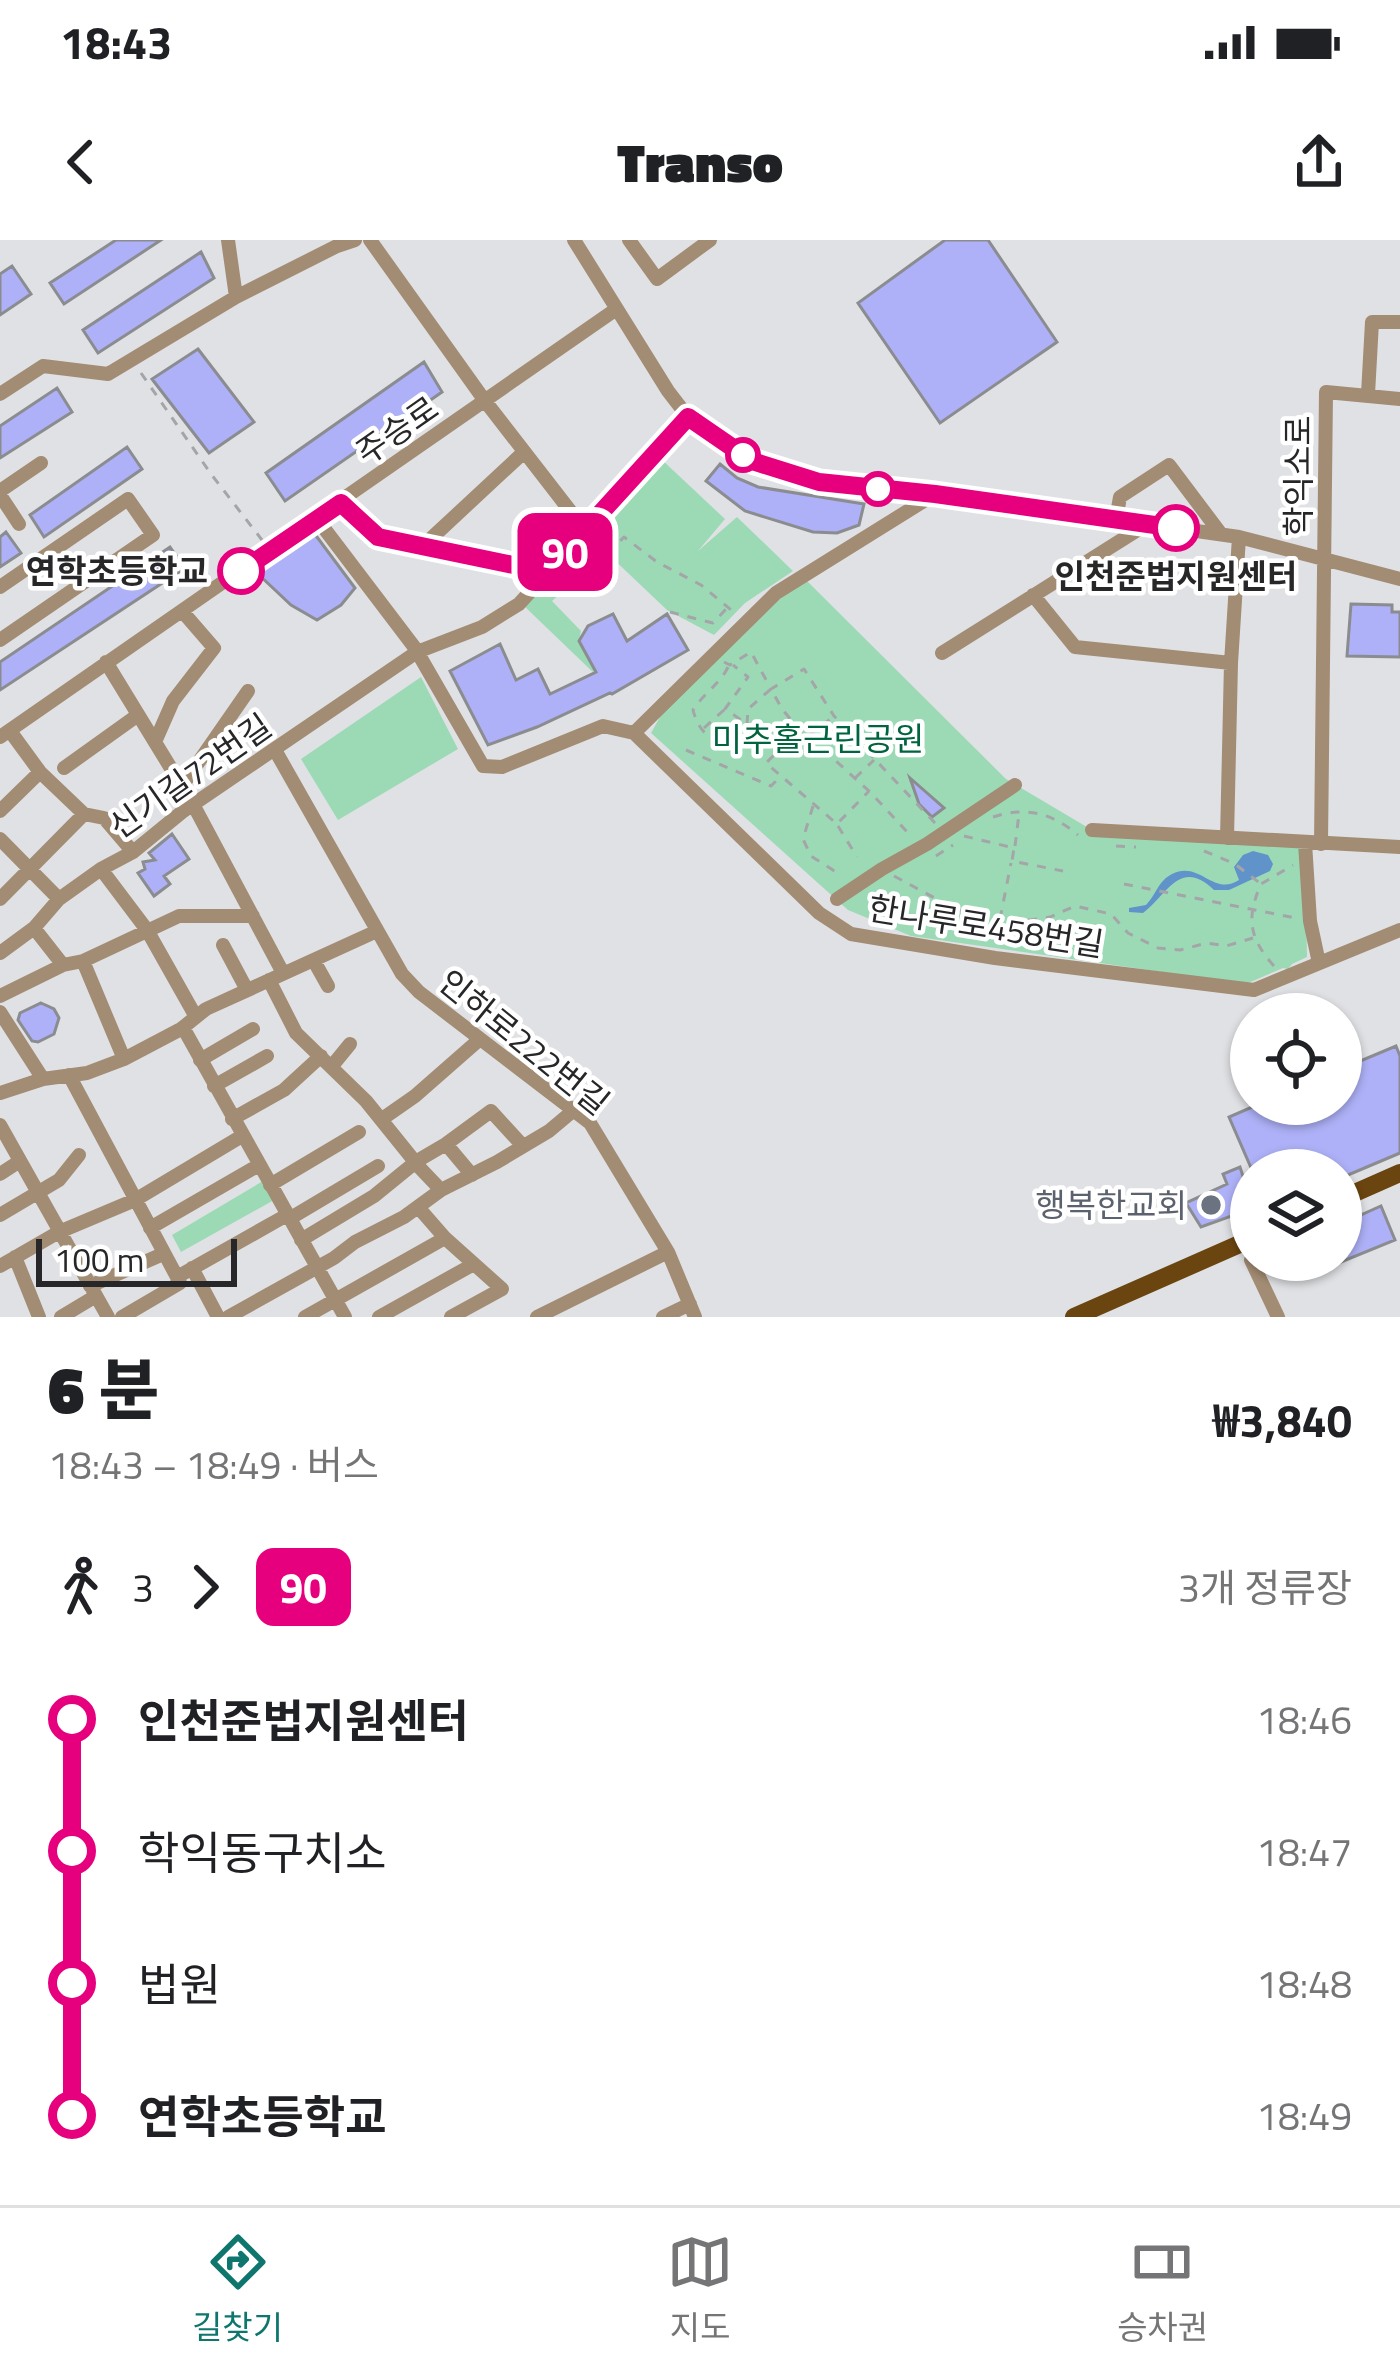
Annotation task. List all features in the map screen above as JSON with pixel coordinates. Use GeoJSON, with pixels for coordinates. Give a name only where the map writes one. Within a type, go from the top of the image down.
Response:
{"type":"FeatureCollection","features":[{"type":"Feature","properties":{"kind":"main road"},"geometry":{"type":"LineString","coordinates":[[1362,1190],[1400,1173]]}},
{"type":"Feature","properties":{"kind":"main road"},"geometry":{"type":"LineString","coordinates":[[1074,1317],[1230,1257]]}},
{"type":"Feature","properties":{"kind":"street"},"geometry":{"type":"LineString","coordinates":[[228,240],[236,297]]}},
{"type":"Feature","properties":{"kind":"street"},"geometry":{"type":"LineString","coordinates":[[0,394],[44,366],[109,374],[236,297],[355,240]]}},
{"type":"Feature","properties":{"kind":"street"},"geometry":{"type":"LineString","coordinates":[[370,240],[485,400]]}},
{"type":"Feature","properties":{"kind":"street","name":"학익소로"},"geometry":{"type":"LineString","coordinates":[[574,240],[688,417],[752,461],[776,471],[819,482],[1239,537],[1400,579]]}},
{"type":"Feature","properties":{"kind":"street"},"geometry":{"type":"LineString","coordinates":[[629,240],[657,279],[710,240]]}},
{"type":"Feature","properties":{"kind":"street","name":"주승로"},"geometry":{"type":"LineString","coordinates":[[5,734],[616,310]]}},
{"type":"Feature","properties":{"kind":"street"},"geometry":{"type":"LineString","coordinates":[[1400,322],[1372,322],[1368,394],[1400,399]]}},
{"type":"Feature","properties":{"kind":"street","name":"학익소로"},"geometry":{"type":"LineString","coordinates":[[1325,560],[1326,392],[1368,394]]}},
{"type":"Feature","properties":{"kind":"street","name":"주승로"},"geometry":{"type":"LineString","coordinates":[[485,400],[585,530]]}},
{"type":"Feature","properties":{"kind":"street","name":"신기길72번길"},"geometry":{"type":"LineString","coordinates":[[0,953],[34,928],[58,898],[133,852],[417,652],[482,627],[519,604],[688,417]]}},
{"type":"Feature","properties":{"kind":"street"},"geometry":{"type":"LineString","coordinates":[[424,545],[524,452]]}},
{"type":"Feature","properties":{"kind":"street"},"geometry":{"type":"LineString","coordinates":[[20,524],[0,493],[41,463]]}},
{"type":"Feature","properties":{"kind":"street"},"geometry":{"type":"LineString","coordinates":[[1116,520],[1120,497],[1169,465],[1221,534]]}},
{"type":"Feature","properties":{"kind":"street"},"geometry":{"type":"LineString","coordinates":[[317,519],[417,652],[483,766],[502,766],[603,726],[634,733],[776,593],[935,494]]}},
{"type":"Feature","properties":{"kind":"street"},"geometry":{"type":"LineString","coordinates":[[0,586],[128,499],[153,535],[0,640]]}},
{"type":"Feature","properties":{"kind":"street","name":"주승로"},"geometry":{"type":"LineString","coordinates":[[341,503],[378,537],[547,572]]}},
{"type":"Feature","properties":{"kind":"street"},"geometry":{"type":"LineString","coordinates":[[942,653],[1147,524]]}},
{"type":"Feature","properties":{"kind":"street"},"geometry":{"type":"LineString","coordinates":[[1226,838],[1239,537]]}},
{"type":"Feature","properties":{"kind":"street"},"geometry":{"type":"LineString","coordinates":[[1319,963],[1310,921],[1306,861],[1313,843],[1325,560]]}},
{"type":"Feature","properties":{"kind":"street"},"geometry":{"type":"LineString","coordinates":[[1034,595],[1075,646],[1232,663]]}},
{"type":"Feature","properties":{"kind":"street"},"geometry":{"type":"LineString","coordinates":[[155,742],[173,701],[214,648],[182,611]]}},
{"type":"Feature","properties":{"kind":"street"},"geometry":{"type":"LineString","coordinates":[[106,662],[182,785],[253,916],[296,1033],[382,1119],[440,1190]]}},
{"type":"Feature","properties":{"kind":"street"},"geometry":{"type":"LineString","coordinates":[[182,785],[248,691]]}},
{"type":"Feature","properties":{"kind":"street"},"geometry":{"type":"LineString","coordinates":[[64,768],[138,715]]}},
{"type":"Feature","properties":{"kind":"street","name":"한나루로458번길"},"geometry":{"type":"LineString","coordinates":[[634,733],[820,913],[851,934],[994,958],[1254,990],[1400,930]]}},
{"type":"Feature","properties":{"kind":"street"},"geometry":{"type":"LineString","coordinates":[[5,734],[83,814],[104,818],[133,852]]}},
{"type":"Feature","properties":{"kind":"street","name":"인하로222번길"},"geometry":{"type":"LineString","coordinates":[[275,750],[401,974],[590,1123],[668,1252],[693,1310]]}},
{"type":"Feature","properties":{"kind":"street"},"geometry":{"type":"LineString","coordinates":[[0,811],[40,772]]}},
{"type":"Feature","properties":{"kind":"street"},"geometry":{"type":"LineString","coordinates":[[837,899],[1016,785]]}},
{"type":"Feature","properties":{"kind":"street"},"geometry":{"type":"LineString","coordinates":[[0,899],[83,814]]}},
{"type":"Feature","properties":{"kind":"street"},"geometry":{"type":"LineString","coordinates":[[1092,830],[1400,847]]}},
{"type":"Feature","properties":{"kind":"street"},"geometry":{"type":"LineString","coordinates":[[0,839],[58,898]]}},
{"type":"Feature","properties":{"kind":"street"},"geometry":{"type":"LineString","coordinates":[[101,869],[147,930],[196,1017]]}},
{"type":"Feature","properties":{"kind":"street"},"geometry":{"type":"LineString","coordinates":[[0,996],[179,916],[253,916]]}},
{"type":"Feature","properties":{"kind":"street"},"geometry":{"type":"LineString","coordinates":[[34,928],[63,965]]}},
{"type":"Feature","properties":{"kind":"street"},"geometry":{"type":"LineString","coordinates":[[0,1093],[43,1079],[87,1073],[124,1059],[181,1029],[206,1009],[377,931]]}},
{"type":"Feature","properties":{"kind":"street"},"geometry":{"type":"LineString","coordinates":[[223,945],[247,990]]}},
{"type":"Feature","properties":{"kind":"street"},"geometry":{"type":"LineString","coordinates":[[82,961],[124,1059]]}},
{"type":"Feature","properties":{"kind":"street"},"geometry":{"type":"LineString","coordinates":[[314,962],[328,986]]}},
{"type":"Feature","properties":{"kind":"street"},"geometry":{"type":"LineString","coordinates":[[0,1012],[43,1079]]}},
{"type":"Feature","properties":{"kind":"street"},"geometry":{"type":"LineString","coordinates":[[181,1029],[345,1317]]}},
{"type":"Feature","properties":{"kind":"street"},"geometry":{"type":"LineString","coordinates":[[200,1060],[253,1029]]}},
{"type":"Feature","properties":{"kind":"street"},"geometry":{"type":"LineString","coordinates":[[382,1119],[480,1039]]}},
{"type":"Feature","properties":{"kind":"street"},"geometry":{"type":"LineString","coordinates":[[232,1119],[350,1044]]}},
{"type":"Feature","properties":{"kind":"street"},"geometry":{"type":"LineString","coordinates":[[214,1086],[267,1056]]}},
{"type":"Feature","properties":{"kind":"street"},"geometry":{"type":"LineString","coordinates":[[69,1075],[180,1283],[122,1317]]}},
{"type":"Feature","properties":{"kind":"street"},"geometry":{"type":"LineString","coordinates":[[228,1317],[440,1190],[524,1146],[574,1110]]}},
{"type":"Feature","properties":{"kind":"street"},"geometry":{"type":"LineString","coordinates":[[302,1240],[374,1196],[416,1161],[491,1111],[524,1146]]}},
{"type":"Feature","properties":{"kind":"street"},"geometry":{"type":"LineString","coordinates":[[0,1125],[108,1317]]}},
{"type":"Feature","properties":{"kind":"street"},"geometry":{"type":"LineString","coordinates":[[270,1185],[359,1132]]}},
{"type":"Feature","properties":{"kind":"street"},"geometry":{"type":"LineString","coordinates":[[0,1266],[59,1232],[135,1201],[242,1136]]}},
{"type":"Feature","properties":{"kind":"street"},"geometry":{"type":"LineString","coordinates":[[446,1144],[472,1175]]}},
{"type":"Feature","properties":{"kind":"street"},"geometry":{"type":"LineString","coordinates":[[0,1215],[59,1180],[79,1155]]}},
{"type":"Feature","properties":{"kind":"street"},"geometry":{"type":"LineString","coordinates":[[0,1174],[20,1161]]}},
{"type":"Feature","properties":{"kind":"street"},"geometry":{"type":"LineString","coordinates":[[150,1228],[259,1165]]}},
{"type":"Feature","properties":{"kind":"street"},"geometry":{"type":"LineString","coordinates":[[177,1277],[378,1166]]}},
{"type":"Feature","properties":{"kind":"street"},"geometry":{"type":"LineString","coordinates":[[418,1207],[502,1289],[452,1317]]}},
{"type":"Feature","properties":{"kind":"street"},"geometry":{"type":"LineString","coordinates":[[305,1317],[445,1238]]}},
{"type":"Feature","properties":{"kind":"street"},"geometry":{"type":"LineString","coordinates":[[537,1317],[668,1252]]}},
{"type":"Feature","properties":{"kind":"street"},"geometry":{"type":"LineString","coordinates":[[61,1317],[93,1291],[163,1253]]}},
{"type":"Feature","properties":{"kind":"street"},"geometry":{"type":"LineString","coordinates":[[15,1257],[39,1317]]}},
{"type":"Feature","properties":{"kind":"street"},"geometry":{"type":"LineString","coordinates":[[379,1317],[474,1264]]}},
{"type":"Feature","properties":{"kind":"street"},"geometry":{"type":"LineString","coordinates":[[192,1268],[218,1317]]}},
{"type":"Feature","properties":{"kind":"street"},"geometry":{"type":"LineString","coordinates":[[1262,1281],[1277,1317]]}},
{"type":"Feature","properties":{"kind":"street"},"geometry":{"type":"LineString","coordinates":[[663,1317],[693,1310]]}},
{"type":"Feature","properties":{"kind":"path"},"geometry":{"type":"LineString","coordinates":[[131,360],[270,551]]}},
{"type":"Feature","properties":{"kind":"path"},"geometry":{"type":"LineString","coordinates":[[608,554],[624,537],[657,562],[701,585],[745,622]]}},
{"type":"Feature","properties":{"kind":"path"},"geometry":{"type":"LineString","coordinates":[[670,612],[713,623],[729,607]]}},
{"type":"Feature","properties":{"kind":"path"},"geometry":{"type":"LineString","coordinates":[[945,832],[834,716],[804,669],[771,689],[748,709],[746,724],[728,746],[701,730],[693,710],[731,664],[751,652],[771,689],[782,710],[869,791],[923,851],[937,856],[960,835],[1014,848]]}},
{"type":"Feature","properties":{"kind":"path"},"geometry":{"type":"LineString","coordinates":[[701,730],[725,709],[748,677],[711,657]]}},
{"type":"Feature","properties":{"kind":"path"},"geometry":{"type":"LineString","coordinates":[[725,709],[746,724]]}},
{"type":"Feature","properties":{"kind":"path"},"geometry":{"type":"LineString","coordinates":[[808,736],[834,716]]}},
{"type":"Feature","properties":{"kind":"path"},"geometry":{"type":"LineString","coordinates":[[800,729],[766,763],[837,824],[857,857]]}},
{"type":"Feature","properties":{"kind":"path"},"geometry":{"type":"LineString","coordinates":[[686,750],[771,786],[781,776]]}},
{"type":"Feature","properties":{"kind":"path"},"geometry":{"type":"LineString","coordinates":[[855,778],[875,759]]}},
{"type":"Feature","properties":{"kind":"path"},"geometry":{"type":"LineString","coordinates":[[837,824],[869,791]]}},
{"type":"Feature","properties":{"kind":"path"},"geometry":{"type":"LineString","coordinates":[[814,805],[803,839],[811,856],[836,872]]}},
{"type":"Feature","properties":{"kind":"path"},"geometry":{"type":"LineString","coordinates":[[1000,920],[1019,811]]}},
{"type":"Feature","properties":{"kind":"path"},"geometry":{"type":"LineString","coordinates":[[1280,972],[1253,938],[1253,908],[1262,884],[1288,866],[1306,861]]}},
{"type":"Feature","properties":{"kind":"path"},"geometry":{"type":"LineString","coordinates":[[1012,862],[1063,872]]}},
{"type":"Feature","properties":{"kind":"path"},"geometry":{"type":"LineString","coordinates":[[1235,864],[1262,884]]}},
{"type":"Feature","properties":{"kind":"path"},"geometry":{"type":"LineString","coordinates":[[882,869],[957,910],[1000,920],[1050,917],[1075,906],[1112,914],[1128,933],[1158,948],[1226,946],[1253,938]]}},
{"type":"Feature","properties":{"kind":"path"},"geometry":{"type":"LineString","coordinates":[[1124,884],[1310,921]]}},
{"type":"Feature","properties":{"kind":"green space"},"geometry":{"type":"Polygon","coordinates":[[[660,458],[725,519],[698,551],[737,517],[793,571],[745,603],[714,635],[667,610],[608,554],[583,582],[559,559],[660,458]]]}},
{"type":"Feature","properties":{"kind":"green space"},"geometry":{"type":"Polygon","coordinates":[[[547,573],[563,591],[552,601],[581,631],[579,641],[599,678],[522,604],[547,573]]]}},
{"type":"Feature","properties":{"kind":"green space","name":"미추홀근린공원"},"geometry":{"type":"Polygon","coordinates":[[[807,581],[1006,779],[1092,830],[1305,843],[1307,957],[1246,984],[911,936],[848,910],[651,733],[669,701],[776,601],[807,581]]]}},
{"type":"Feature","properties":{"kind":"green space"},"geometry":{"type":"Polygon","coordinates":[[[421,677],[458,749],[338,820],[301,759],[421,677]]]}},
{"type":"Feature","properties":{"kind":"green space"},"geometry":{"type":"Polygon","coordinates":[[[263,1181],[274,1200],[181,1252],[172,1235],[263,1181]]]}},
{"type":"Feature","properties":{"kind":"water"},"geometry":{"type":"Polygon","coordinates":[[[1253,851],[1268,855],[1273,864],[1270,871],[1229,890],[1214,890],[1192,877],[1183,878],[1143,913],[1129,912],[1129,908],[1146,905],[1163,880],[1182,871],[1222,884],[1239,880],[1234,867],[1253,851]]]}},
{"type":"Feature","properties":{"kind":"building"},"geometry":{"type":"Polygon","coordinates":[[[116,240],[161,240],[64,304],[50,283],[116,240]]]}},
{"type":"Feature","properties":{"kind":"building"},"geometry":{"type":"Polygon","coordinates":[[[945,240],[988,240],[1057,342],[940,423],[858,303],[945,240]]]}},
{"type":"Feature","properties":{"kind":"building"},"geometry":{"type":"Polygon","coordinates":[[[201,252],[214,278],[98,353],[83,330],[201,252]]]}},
{"type":"Feature","properties":{"kind":"building"},"geometry":{"type":"Polygon","coordinates":[[[12,266],[31,294],[0,315],[0,274],[12,266]]]}},
{"type":"Feature","properties":{"kind":"building"},"geometry":{"type":"Polygon","coordinates":[[[198,349],[254,422],[209,453],[152,379],[198,349]]]}},
{"type":"Feature","properties":{"kind":"building"},"geometry":{"type":"Polygon","coordinates":[[[424,362],[442,392],[285,501],[266,473],[424,362]]]}},
{"type":"Feature","properties":{"kind":"building"},"geometry":{"type":"Polygon","coordinates":[[[57,388],[72,412],[0,458],[0,426],[57,388]]]}},
{"type":"Feature","properties":{"kind":"building"},"geometry":{"type":"Polygon","coordinates":[[[127,447],[142,469],[44,537],[30,515],[127,447]]]}},
{"type":"Feature","properties":{"kind":"building"},"geometry":{"type":"Polygon","coordinates":[[[720,464],[758,487],[864,504],[859,525],[837,533],[813,532],[745,511],[706,481],[720,464]]]}},
{"type":"Feature","properties":{"kind":"building"},"geometry":{"type":"Polygon","coordinates":[[[6,532],[21,553],[0,567],[0,537],[6,532]]]}},
{"type":"Feature","properties":{"kind":"building"},"geometry":{"type":"Polygon","coordinates":[[[314,533],[355,588],[341,605],[317,620],[291,605],[257,573],[314,533]]]}},
{"type":"Feature","properties":{"kind":"building"},"geometry":{"type":"Polygon","coordinates":[[[170,547],[185,568],[0,690],[0,662],[170,547]]]}},
{"type":"Feature","properties":{"kind":"building"},"geometry":{"type":"Polygon","coordinates":[[[1351,604],[1392,605],[1392,612],[1400,612],[1400,657],[1347,656],[1351,604]]]}},
{"type":"Feature","properties":{"kind":"building"},"geometry":{"type":"Polygon","coordinates":[[[613,614],[627,641],[667,614],[688,650],[612,694],[488,745],[450,671],[500,644],[516,680],[538,669],[550,694],[596,672],[579,641],[588,626],[613,614]]]}},
{"type":"Feature","properties":{"kind":"building"},"geometry":{"type":"Polygon","coordinates":[[[910,778],[944,808],[932,817],[919,804],[910,778]]]}},
{"type":"Feature","properties":{"kind":"building"},"geometry":{"type":"Polygon","coordinates":[[[172,834],[189,859],[164,876],[170,884],[154,896],[138,873],[145,869],[143,862],[155,860],[149,853],[172,834]]]}},
{"type":"Feature","properties":{"kind":"building"},"geometry":{"type":"Polygon","coordinates":[[[41,1003],[54,1009],[59,1018],[54,1034],[38,1042],[32,1041],[18,1020],[20,1013],[41,1003]]]}},
{"type":"Feature","properties":{"kind":"building"},"geometry":{"type":"Polygon","coordinates":[[[1396,1046],[1400,1056],[1400,1153],[1362,1169],[1362,1149],[1243,1149],[1232,1125],[1362,1125],[1362,1060],[1396,1046]]]}},
{"type":"Feature","properties":{"kind":"building","name":"행복한교회"},"geometry":{"type":"Polygon","coordinates":[[[1230,1171],[1230,1217],[1201,1227],[1186,1203],[1227,1184],[1223,1174],[1230,1171]]]}},
{"type":"Feature","properties":{"kind":"building"},"geometry":{"type":"Polygon","coordinates":[[[1381,1206],[1395,1240],[1362,1253],[1362,1215],[1381,1206]]]}},
{"type":"Feature","properties":{"kind":"bus line","name":"90"},"geometry":{"type":"LineString","coordinates":[[241,571],[341,503],[378,537],[547,572],[688,417],[752,461],[819,482],[1176,528]]}},
{"type":"Feature","properties":{"kind":"place","name":"인천준법지원센터"},"geometry":{"type":"Point","coordinates":[1176,528]}},
{"type":"Feature","properties":{"kind":"place","name":"연학초등학교"},"geometry":{"type":"Point","coordinates":[241,571]}},
{"type":"Feature","properties":{"kind":"place","name":"행복한교회"},"geometry":{"type":"Point","coordinates":[1211,1205]}}]}
